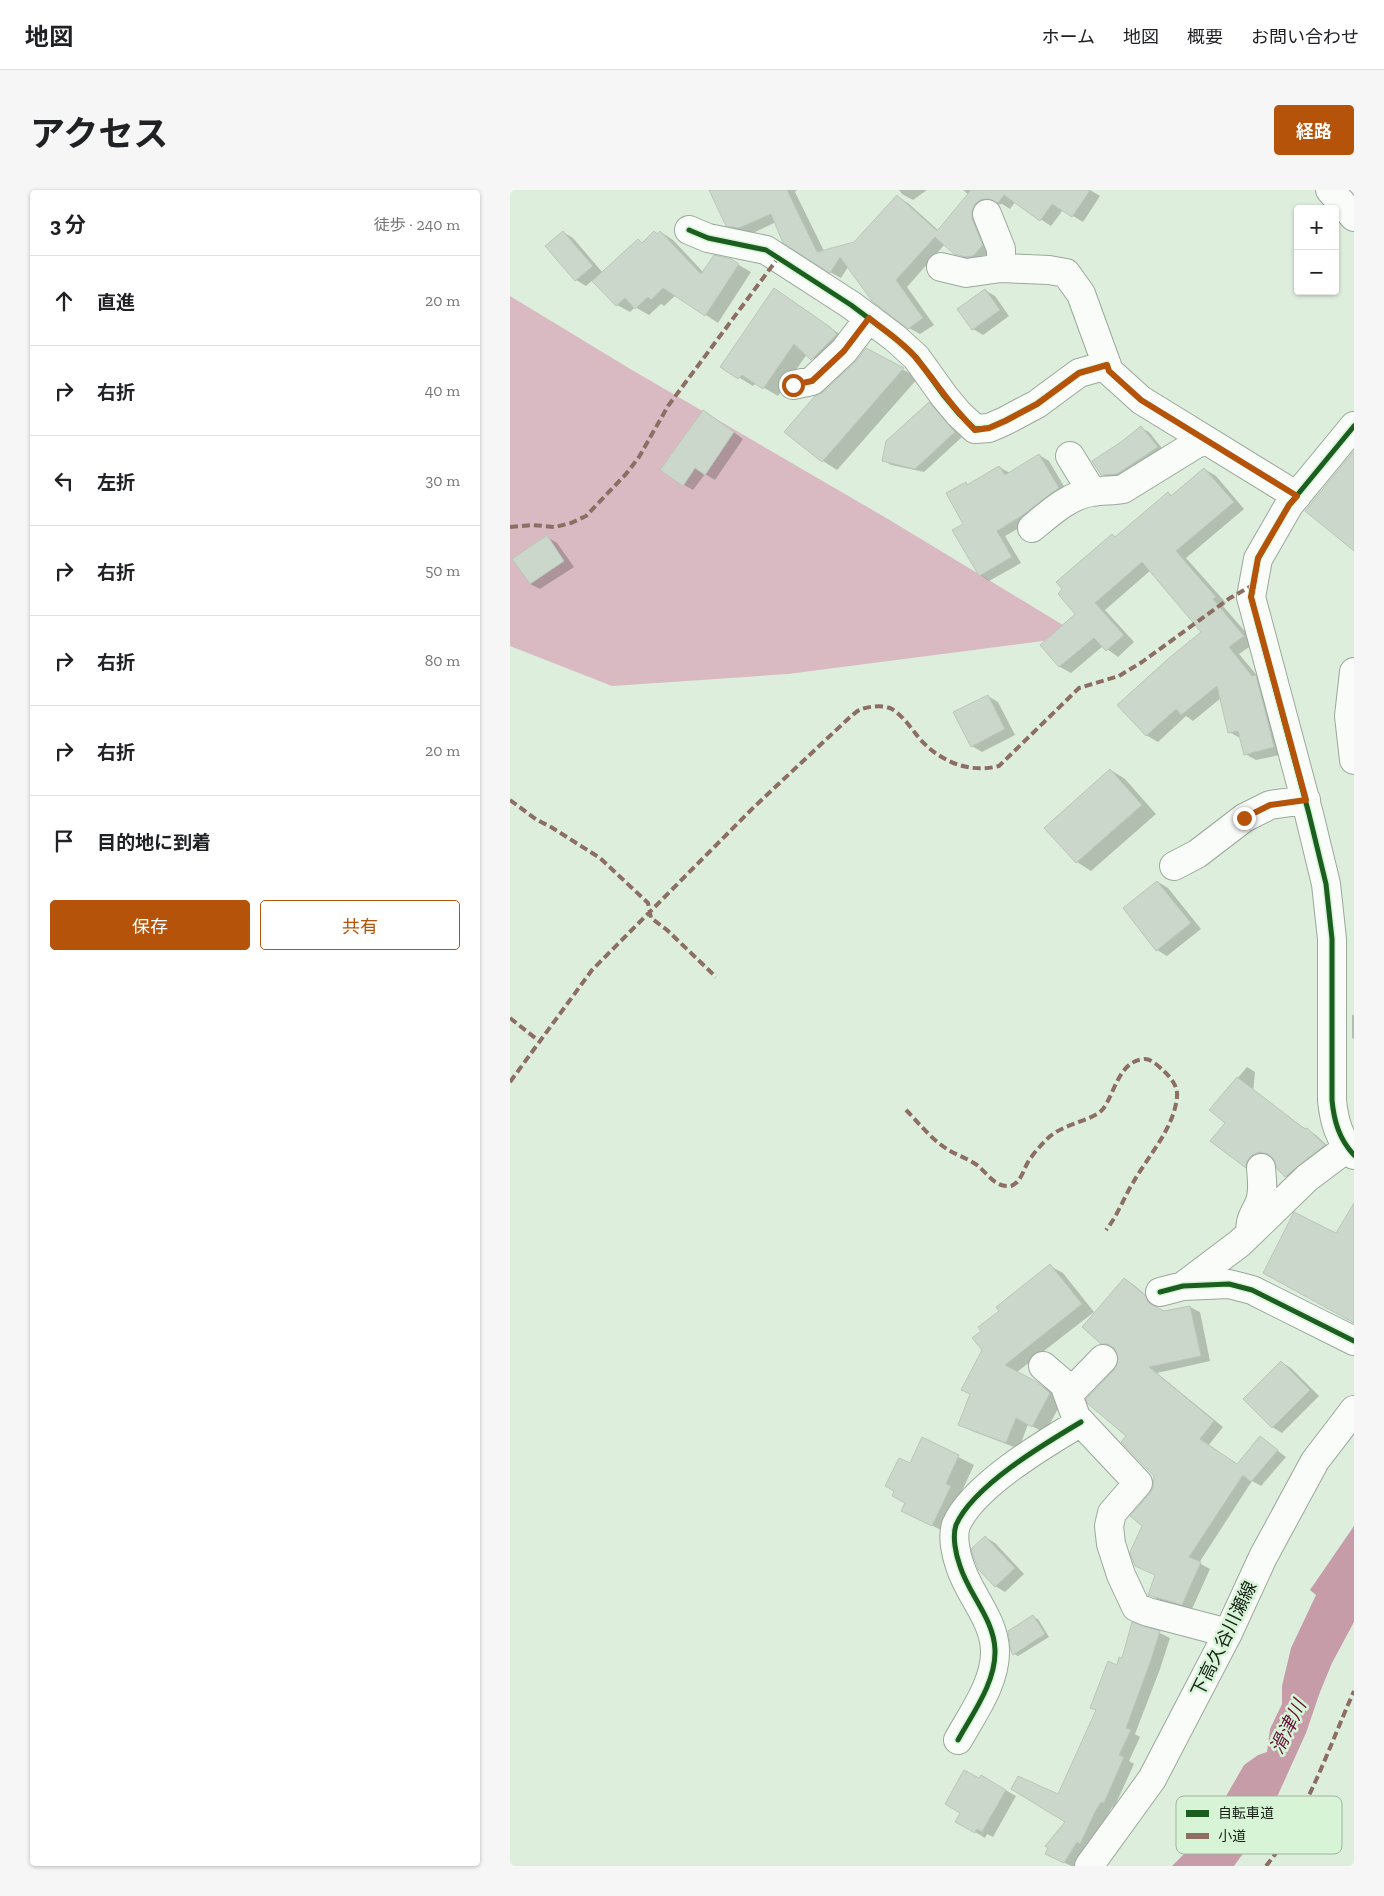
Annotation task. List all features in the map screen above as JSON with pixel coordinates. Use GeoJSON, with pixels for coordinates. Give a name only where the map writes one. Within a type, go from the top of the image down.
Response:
{"type":"FeatureCollection","features":[{"type":"Feature","properties":{"kind":"street"},"geometry":{"type":"LineString","coordinates":[[1330,190],[1354,217]]}},
{"type":"Feature","properties":{"kind":"street"},"geometry":{"type":"LineString","coordinates":[[987,214],[1001,249],[1001,268]]}},
{"type":"Feature","properties":{"kind":"street"},"geometry":{"type":"LineString","coordinates":[[689,230],[708,238],[766,250],[869,318],[916,357],[949,402],[975,430],[989,428],[1037,404],[1079,373],[1107,365]]}},
{"type":"Feature","properties":{"kind":"street"},"geometry":{"type":"LineString","coordinates":[[941,267],[966,273],[1001,268],[1050,270],[1066,273],[1081,294],[1109,371],[1141,400],[1297,496]]}},
{"type":"Feature","properties":{"kind":"street"},"geometry":{"type":"LineString","coordinates":[[793,385],[812,381],[844,351],[869,318]]}},
{"type":"Feature","properties":{"kind":"street"},"geometry":{"type":"LineString","coordinates":[[1354,426],[1289,505],[1258,558],[1251,597],[1306,800],[1327,893],[1332,939],[1332,1100],[1335,1123],[1351,1152],[1307,1178],[1240,1243],[1171,1289],[1229,1284],[1252,1290],[1354,1341]]}},
{"type":"Feature","properties":{"kind":"street"},"geometry":{"type":"LineString","coordinates":[[1032,528],[1076,496],[1092,492],[1112,492],[1123,489],[1204,439]]}},
{"type":"Feature","properties":{"kind":"street"},"geometry":{"type":"LineString","coordinates":[[1070,456],[1092,492]]}},
{"type":"Feature","properties":{"kind":"street"},"geometry":{"type":"LineString","coordinates":[[1354,672],[1349,716],[1354,760]]}},
{"type":"Feature","properties":{"kind":"street"},"geometry":{"type":"LineString","coordinates":[[1174,866],[1197,854],[1244,818],[1270,805],[1306,800]]}},
{"type":"Feature","properties":{"kind":"street"},"geometry":{"type":"LineString","coordinates":[[1250,1232],[1251,1219],[1260,1203],[1263,1185],[1261,1168]]}},
{"type":"Feature","properties":{"kind":"street"},"geometry":{"type":"LineString","coordinates":[[1068,1395],[1103,1359]]}},
{"type":"Feature","properties":{"kind":"street"},"geometry":{"type":"LineString","coordinates":[[1044,1366],[1064,1384],[1076,1417],[1138,1483],[1112,1513],[1109,1526],[1111,1544],[1121,1575],[1136,1607],[1148,1612],[1228,1633]]}},
{"type":"Feature","properties":{"kind":"street","name":"下高久谷川瀬線"},"geometry":{"type":"LineString","coordinates":[[1090,1866],[1152,1779],[1228,1633],[1263,1557],[1315,1461],[1354,1410]]}},
{"type":"Feature","properties":{"kind":"street"},"geometry":{"type":"LineString","coordinates":[[958,1740],[985,1690],[993,1669],[995,1650],[992,1629],[960,1567],[954,1544],[956,1527],[965,1509],[984,1490],[1014,1465],[1081,1422]]}},
{"type":"Feature","properties":{"kind":"shaded area"},"geometry":{"type":"Polygon","coordinates":[[[510,296],[632,370],[888,519],[1081,636],[788,674],[612,686],[510,646],[510,296]]]}},
{"type":"Feature","properties":{"kind":"water","name":"滑津川"},"geometry":{"type":"Polygon","coordinates":[[[1354,1526],[1354,1622],[1332,1663],[1306,1733],[1277,1796],[1226,1796],[1244,1765],[1258,1755],[1267,1752],[1270,1729],[1282,1704],[1282,1686],[1291,1648],[1316,1595],[1310,1590],[1354,1526]]]}},
{"type":"Feature","properties":{"kind":"water"},"geometry":{"type":"Polygon","coordinates":[[[1184,1854],[1243,1854],[1234,1866],[1172,1866],[1184,1854]]]}},
{"type":"Feature","properties":{"kind":"building"},"geometry":{"type":"Polygon","coordinates":[[[709,190],[787,190],[817,252],[854,242],[897,195],[937,231],[971,190],[1090,190],[1072,217],[1052,204],[1040,221],[1004,195],[998,203],[989,199],[982,199],[975,204],[972,211],[972,219],[983,245],[973,256],[967,257],[954,254],[935,237],[896,280],[923,318],[908,329],[872,301],[840,257],[830,273],[783,243],[771,214],[739,228],[726,226],[709,190]]]}},
{"type":"Feature","properties":{"kind":"building"},"geometry":{"type":"Polygon","coordinates":[[[563,231],[593,266],[575,281],[545,246],[563,231]]]}},
{"type":"Feature","properties":{"kind":"building"},"geometry":{"type":"Polygon","coordinates":[[[654,231],[657,234],[660,231],[701,274],[714,255],[731,259],[739,264],[705,316],[663,288],[651,300],[648,297],[635,309],[625,298],[616,306],[592,281],[638,239],[642,243],[654,231]]]}},
{"type":"Feature","properties":{"kind":"building"},"geometry":{"type":"Polygon","coordinates":[[[774,288],[830,327],[837,334],[811,360],[794,344],[763,389],[742,375],[738,379],[720,367],[774,288]]]}},
{"type":"Feature","properties":{"kind":"building"},"geometry":{"type":"Polygon","coordinates":[[[985,289],[1000,310],[972,330],[957,309],[985,289]]]}},
{"type":"Feature","properties":{"kind":"building"},"geometry":{"type":"Polygon","coordinates":[[[866,348],[904,368],[822,462],[784,432],[815,396],[823,392],[855,362],[866,348]]]}},
{"type":"Feature","properties":{"kind":"building"},"geometry":{"type":"Polygon","coordinates":[[[929,402],[955,432],[915,469],[882,461],[886,441],[929,402]]]}},
{"type":"Feature","properties":{"kind":"building"},"geometry":{"type":"Polygon","coordinates":[[[703,410],[734,432],[705,475],[695,468],[683,486],[660,470],[703,410]]]}},
{"type":"Feature","properties":{"kind":"building"},"geometry":{"type":"Polygon","coordinates":[[[1141,426],[1158,447],[1117,474],[1101,475],[1092,461],[1141,426]]]}},
{"type":"Feature","properties":{"kind":"building"},"geometry":{"type":"Polygon","coordinates":[[[1354,451],[1354,551],[1305,511],[1354,451]]]}},
{"type":"Feature","properties":{"kind":"building"},"geometry":{"type":"Polygon","coordinates":[[[1039,454],[1059,488],[1023,515],[997,531],[1012,557],[979,576],[952,530],[963,524],[946,493],[966,482],[967,485],[999,466],[1005,475],[1039,454]]]}},
{"type":"Feature","properties":{"kind":"building"},"geometry":{"type":"Polygon","coordinates":[[[1204,468],[1234,502],[1176,551],[1216,597],[1213,599],[1244,636],[1229,647],[1252,676],[1256,675],[1274,747],[1244,755],[1238,731],[1228,733],[1217,686],[1181,715],[1176,709],[1146,736],[1117,705],[1201,632],[1142,562],[1095,603],[1124,635],[1106,651],[1094,638],[1059,667],[1040,645],[1075,614],[1058,594],[1062,589],[1056,582],[1112,534],[1115,537],[1168,492],[1171,496],[1204,468]]]}},
{"type":"Feature","properties":{"kind":"building"},"geometry":{"type":"Polygon","coordinates":[[[547,535],[564,561],[530,584],[512,559],[547,535]]]}},
{"type":"Feature","properties":{"kind":"building"},"geometry":{"type":"Polygon","coordinates":[[[988,695],[1005,729],[971,747],[953,712],[988,695]]]}},
{"type":"Feature","properties":{"kind":"building"},"geometry":{"type":"Polygon","coordinates":[[[1110,769],[1142,805],[1076,863],[1044,828],[1110,769]]]}},
{"type":"Feature","properties":{"kind":"building"},"geometry":{"type":"Polygon","coordinates":[[[1157,881],[1191,923],[1156,951],[1123,908],[1157,881]]]}},
{"type":"Feature","properties":{"kind":"building"},"geometry":{"type":"Polygon","coordinates":[[[1237,1077],[1305,1129],[1307,1128],[1325,1145],[1285,1177],[1277,1169],[1274,1159],[1268,1154],[1260,1152],[1252,1155],[1247,1161],[1246,1168],[1210,1141],[1225,1123],[1209,1110],[1237,1077]]]}},
{"type":"Feature","properties":{"kind":"building"},"geometry":{"type":"Polygon","coordinates":[[[1354,1203],[1354,1323],[1263,1273],[1294,1212],[1336,1233],[1354,1203]]]}},
{"type":"Feature","properties":{"kind":"building"},"geometry":{"type":"Polygon","coordinates":[[[1050,1264],[1082,1304],[1005,1365],[1037,1382],[1050,1393],[1032,1427],[1016,1418],[1006,1443],[958,1425],[970,1394],[961,1390],[982,1350],[972,1338],[981,1331],[978,1327],[999,1311],[996,1307],[1050,1264]]]}},
{"type":"Feature","properties":{"kind":"building"},"geometry":{"type":"Polygon","coordinates":[[[1124,1278],[1145,1295],[1149,1303],[1164,1311],[1190,1306],[1201,1356],[1149,1367],[1214,1421],[1200,1439],[1237,1464],[1260,1436],[1278,1450],[1251,1482],[1243,1475],[1189,1557],[1201,1562],[1182,1605],[1148,1595],[1155,1575],[1135,1566],[1130,1552],[1142,1526],[1130,1516],[1150,1493],[1153,1487],[1154,1476],[1121,1442],[1126,1436],[1087,1403],[1086,1399],[1114,1370],[1118,1359],[1114,1348],[1107,1344],[1101,1344],[1082,1327],[1124,1278]]]}},
{"type":"Feature","properties":{"kind":"building"},"geometry":{"type":"Polygon","coordinates":[[[1281,1361],[1310,1390],[1272,1428],[1243,1399],[1281,1361]]]}},
{"type":"Feature","properties":{"kind":"building"},"geometry":{"type":"Polygon","coordinates":[[[922,1437],[959,1455],[946,1484],[951,1486],[932,1526],[901,1511],[905,1503],[892,1496],[894,1491],[885,1486],[899,1458],[910,1463],[922,1437]]]}},
{"type":"Feature","properties":{"kind":"building"},"geometry":{"type":"Polygon","coordinates":[[[985,1536],[1015,1568],[995,1587],[978,1569],[971,1549],[985,1536]]]}},
{"type":"Feature","properties":{"kind":"building"},"geometry":{"type":"Polygon","coordinates":[[[1033,1615],[1045,1634],[1013,1655],[1008,1631],[1033,1615]]]}},
{"type":"Feature","properties":{"kind":"building"},"geometry":{"type":"Polygon","coordinates":[[[1132,1622],[1160,1631],[1126,1728],[1131,1730],[1119,1755],[1124,1757],[1104,1803],[1101,1802],[1080,1844],[1077,1842],[1064,1863],[1045,1854],[1048,1848],[1045,1846],[1065,1822],[1011,1789],[1018,1776],[1058,1794],[1096,1710],[1090,1708],[1108,1661],[1117,1665],[1119,1657],[1122,1658],[1132,1622]]]}},
{"type":"Feature","properties":{"kind":"building"},"geometry":{"type":"Polygon","coordinates":[[[964,1770],[979,1778],[981,1775],[1006,1790],[982,1832],[977,1829],[975,1833],[955,1822],[960,1813],[945,1804],[964,1770]]]}},
{"type":"Feature","properties":{"kind":"marked path"},"geometry":{"type":"LineString","coordinates":[[510,527],[532,525],[555,527],[571,523],[586,516],[626,474],[639,457],[668,406],[778,258]]}},
{"type":"Feature","properties":{"kind":"marked path"},"geometry":{"type":"LineString","coordinates":[[510,1082],[592,970],[754,807],[857,711],[882,706],[892,709],[927,746],[945,759],[966,767],[988,768],[999,766],[1079,688],[1119,676],[1142,662],[1230,598],[1253,585]]}},
{"type":"Feature","properties":{"kind":"marked path"},"geometry":{"type":"LineString","coordinates":[[510,800],[537,820],[600,858],[648,903],[651,918],[667,930],[716,977]]}},
{"type":"Feature","properties":{"kind":"marked path"},"geometry":{"type":"LineString","coordinates":[[510,1018],[539,1041]]}},
{"type":"Feature","properties":{"kind":"marked path"},"geometry":{"type":"LineString","coordinates":[[906,1110],[941,1145],[977,1165],[998,1184],[1011,1186],[1019,1180],[1028,1162],[1044,1142],[1060,1130],[1098,1113],[1103,1109],[1123,1071],[1136,1061],[1148,1059],[1167,1074],[1175,1086],[1177,1093],[1175,1108],[1160,1141],[1106,1230]]}},
{"type":"Feature","properties":{"kind":"marked path"},"geometry":{"type":"LineString","coordinates":[[1308,1796],[1354,1691]]}},
{"type":"Feature","properties":{"kind":"marked path"},"geometry":{"type":"LineString","coordinates":[[1266,1866],[1275,1854]]}},
{"type":"Feature","properties":{"kind":"cycle path"},"geometry":{"type":"LineString","coordinates":[[689,230],[708,238],[766,250],[851,305],[895,338],[916,357],[944,396],[975,429],[989,428],[1005,421],[1037,404],[1079,373],[1107,365]]}},
{"type":"Feature","properties":{"kind":"cycle path"},"geometry":{"type":"LineString","coordinates":[[1354,426],[1289,505],[1258,559],[1251,597],[1326,884],[1332,939],[1332,1100],[1338,1129],[1354,1155]]}},
{"type":"Feature","properties":{"kind":"cycle path"},"geometry":{"type":"LineString","coordinates":[[1160,1292],[1183,1286],[1229,1284],[1252,1290],[1354,1341]]}},
{"type":"Feature","properties":{"kind":"cycle path"},"geometry":{"type":"LineString","coordinates":[[958,1740],[988,1685],[992,1674],[995,1650],[994,1639],[986,1617],[964,1577],[959,1562],[954,1540],[956,1525],[965,1510],[993,1481],[1030,1454],[1081,1422]]}},
{"type":"Feature","properties":{"kind":"route"},"geometry":{"type":"LineString","coordinates":[[793,385],[812,381],[844,351],[869,318],[916,357],[944,396],[975,430],[989,428],[1037,404],[1079,373],[1107,365],[1109,371],[1141,400],[1297,496],[1289,505],[1258,558],[1251,597],[1306,800],[1270,805],[1244,818]]}}]}
